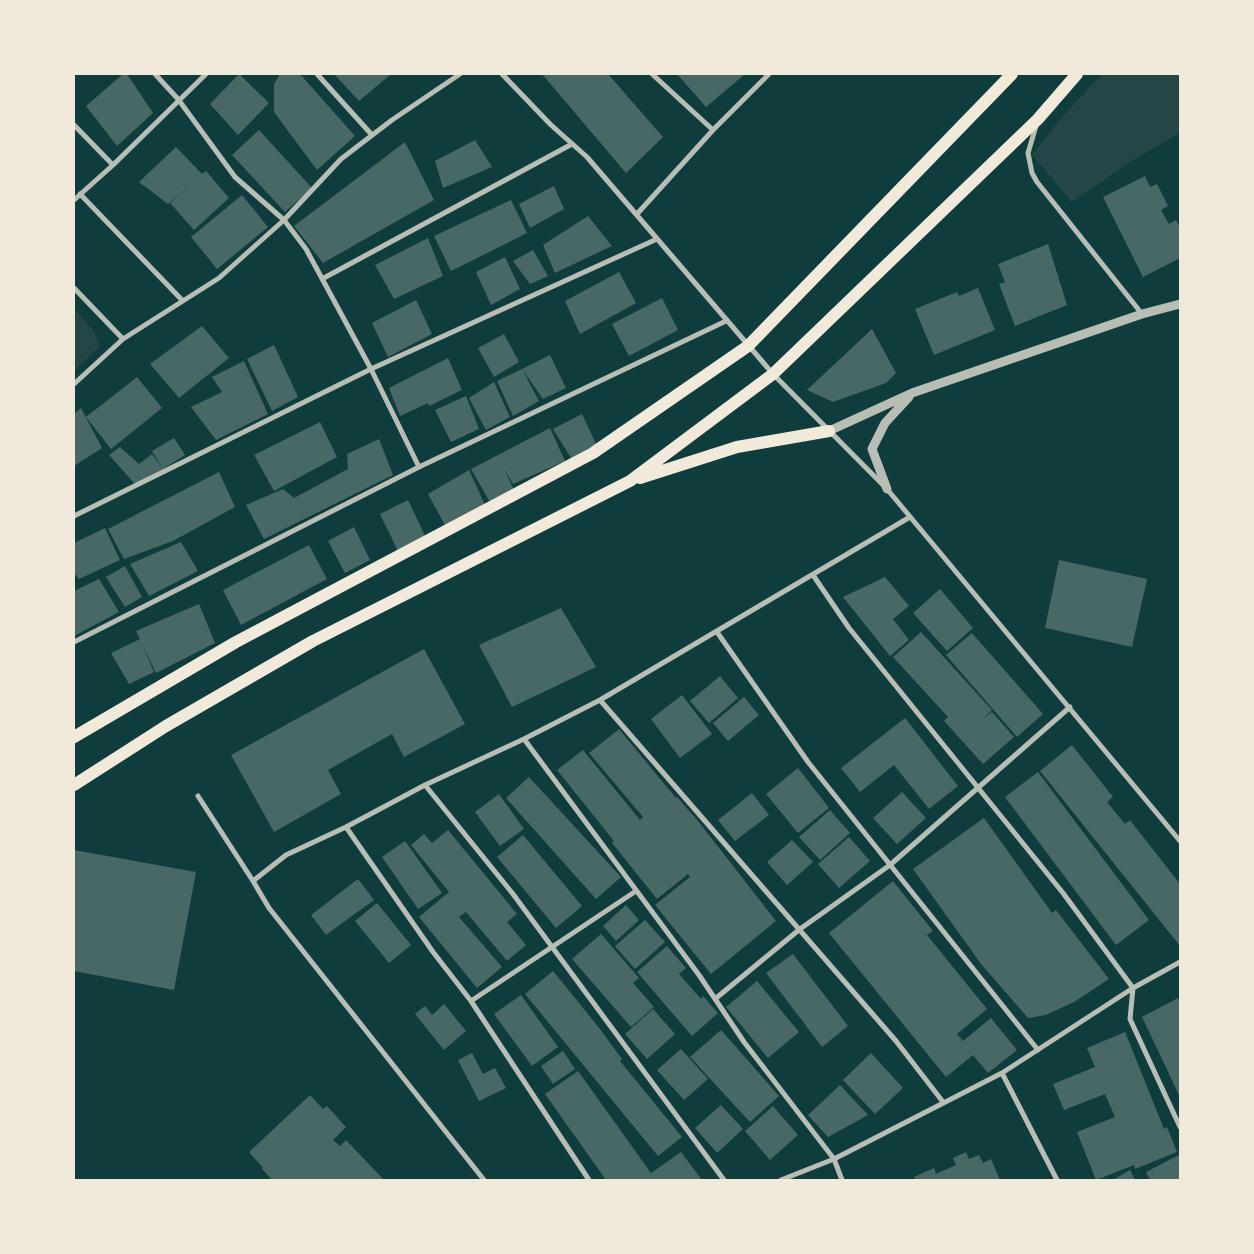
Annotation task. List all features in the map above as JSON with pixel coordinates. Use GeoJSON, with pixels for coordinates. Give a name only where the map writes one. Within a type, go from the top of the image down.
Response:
{"type":"FeatureCollection","features":[{"type":"Feature","properties":{"kind":"main road"},"geometry":{"type":"LineString","coordinates":[[74,737],[236,642],[593,453],[748,346],[1012,74]]}},
{"type":"Feature","properties":{"kind":"main road"},"geometry":{"type":"LineString","coordinates":[[630,481],[773,374],[1038,119],[1078,74]]}},
{"type":"Feature","properties":{"kind":"main road"},"geometry":{"type":"LineString","coordinates":[[74,785],[166,726],[313,642],[630,481],[737,447],[829,430]]}},
{"type":"Feature","properties":{"kind":"street"},"geometry":{"type":"LineString","coordinates":[[155,74],[178,99],[235,177],[284,220],[306,249],[371,370],[419,467]]}},
{"type":"Feature","properties":{"kind":"street"},"geometry":{"type":"LineString","coordinates":[[74,200],[206,74]]}},
{"type":"Feature","properties":{"kind":"street"},"geometry":{"type":"LineString","coordinates":[[317,74],[372,135]]}},
{"type":"Feature","properties":{"kind":"street"},"geometry":{"type":"LineString","coordinates":[[74,384],[122,339],[219,278],[284,220],[342,159],[372,135],[460,74]]}},
{"type":"Feature","properties":{"kind":"street"},"geometry":{"type":"LineString","coordinates":[[502,74],[587,157],[773,374],[887,489],[1180,841]]}},
{"type":"Feature","properties":{"kind":"street"},"geometry":{"type":"LineString","coordinates":[[652,74],[713,130]]}},
{"type":"Feature","properties":{"kind":"street"},"geometry":{"type":"LineString","coordinates":[[637,214],[713,130],[769,74]]}},
{"type":"Feature","properties":{"kind":"street"},"geometry":{"type":"LineString","coordinates":[[1038,119],[1028,153],[1032,173],[1142,314]]}},
{"type":"Feature","properties":{"kind":"street"},"geometry":{"type":"LineString","coordinates":[[74,125],[112,165]]}},
{"type":"Feature","properties":{"kind":"street"},"geometry":{"type":"LineString","coordinates":[[322,279],[572,144]]}},
{"type":"Feature","properties":{"kind":"street"},"geometry":{"type":"LineString","coordinates":[[80,194],[182,300]]}},
{"type":"Feature","properties":{"kind":"street"},"geometry":{"type":"LineString","coordinates":[[74,516],[371,370],[657,239]]}},
{"type":"Feature","properties":{"kind":"street"},"geometry":{"type":"LineString","coordinates":[[74,288],[122,339]]}},
{"type":"Feature","properties":{"kind":"street"},"geometry":{"type":"LineString","coordinates":[[829,430],[912,393],[1142,314],[1180,304]]}},
{"type":"Feature","properties":{"kind":"street"},"geometry":{"type":"LineString","coordinates":[[74,642],[419,467],[726,321]]}},
{"type":"Feature","properties":{"kind":"street"},"geometry":{"type":"LineString","coordinates":[[887,489],[872,450],[885,423],[912,393]]}},
{"type":"Feature","properties":{"kind":"street"},"geometry":{"type":"LineString","coordinates":[[253,881],[286,855],[600,700],[910,517]]}},
{"type":"Feature","properties":{"kind":"street"},"geometry":{"type":"LineString","coordinates":[[813,575],[849,628],[1063,892],[1133,988],[1130,1019],[1180,1127]]}},
{"type":"Feature","properties":{"kind":"street"},"geometry":{"type":"LineString","coordinates":[[717,632],[808,762],[1038,1050]]}},
{"type":"Feature","properties":{"kind":"street"},"geometry":{"type":"LineString","coordinates":[[600,700],[896,1041],[943,1102]]}},
{"type":"Feature","properties":{"kind":"street"},"geometry":{"type":"LineString","coordinates":[[715,1000],[800,929],[890,865],[1070,707]]}},
{"type":"Feature","properties":{"kind":"street"},"geometry":{"type":"LineString","coordinates":[[524,739],[744,1042],[834,1159],[842,1180]]}},
{"type":"Feature","properties":{"kind":"street"},"geometry":{"type":"LineString","coordinates":[[425,785],[552,947],[724,1180]]}},
{"type":"Feature","properties":{"kind":"street"},"geometry":{"type":"LineString","coordinates":[[198,796],[269,908],[484,1180]]}},
{"type":"Feature","properties":{"kind":"street"},"geometry":{"type":"LineString","coordinates":[[346,827],[433,952],[471,1001],[589,1180]]}},
{"type":"Feature","properties":{"kind":"street"},"geometry":{"type":"LineString","coordinates":[[471,1001],[636,891]]}},
{"type":"Feature","properties":{"kind":"street"},"geometry":{"type":"LineString","coordinates":[[781,1180],[834,1159],[1002,1073],[1133,988],[1180,962]]}},
{"type":"Feature","properties":{"kind":"street"},"geometry":{"type":"LineString","coordinates":[[1002,1073],[1057,1180]]}},
{"type":"Feature","properties":{"kind":"shaded area"},"geometry":{"type":"Polygon","coordinates":[[[1102,74],[1180,74],[1180,133],[1136,158],[1072,202],[1032,155],[1061,118],[1102,74]]]}},
{"type":"Feature","properties":{"kind":"shaded area"},"geometry":{"type":"Polygon","coordinates":[[[74,308],[95,333],[99,347],[74,371],[74,308]]]}},
{"type":"Feature","properties":{"kind":"building"},"geometry":{"type":"Polygon","coordinates":[[[123,74],[127,74],[153,113],[117,146],[86,106],[123,74]]]}},
{"type":"Feature","properties":{"kind":"building"},"geometry":{"type":"Polygon","coordinates":[[[239,74],[269,103],[238,135],[210,104],[239,74]]]}},
{"type":"Feature","properties":{"kind":"building"},"geometry":{"type":"Polygon","coordinates":[[[280,74],[300,74],[355,136],[317,170],[274,112],[274,84],[280,74]]]}},
{"type":"Feature","properties":{"kind":"building"},"geometry":{"type":"Polygon","coordinates":[[[334,74],[391,74],[359,101],[334,74]]]}},
{"type":"Feature","properties":{"kind":"building"},"geometry":{"type":"Polygon","coordinates":[[[542,74],[608,74],[663,137],[626,173],[542,74]]]}},
{"type":"Feature","properties":{"kind":"building"},"geometry":{"type":"Polygon","coordinates":[[[677,74],[745,74],[706,107],[677,74]]]}},
{"type":"Feature","properties":{"kind":"building"},"geometry":{"type":"Polygon","coordinates":[[[259,130],[312,188],[285,212],[232,155],[259,130]]]}},
{"type":"Feature","properties":{"kind":"building"},"geometry":{"type":"Polygon","coordinates":[[[475,140],[492,167],[443,188],[435,161],[475,140]]]}},
{"type":"Feature","properties":{"kind":"building"},"geometry":{"type":"Polygon","coordinates":[[[405,142],[434,200],[323,263],[294,226],[405,142]]]}},
{"type":"Feature","properties":{"kind":"building"},"geometry":{"type":"Polygon","coordinates":[[[176,147],[202,174],[206,171],[229,198],[194,230],[170,203],[190,185],[168,204],[139,182],[176,147]]]}},
{"type":"Feature","properties":{"kind":"building"},"geometry":{"type":"Polygon","coordinates":[[[1145,176],[1150,187],[1157,184],[1168,206],[1161,210],[1169,224],[1176,220],[1180,228],[1180,258],[1143,277],[1103,197],[1145,176]]]}},
{"type":"Feature","properties":{"kind":"building"},"geometry":{"type":"Polygon","coordinates":[[[554,186],[564,209],[530,228],[519,204],[554,186]]]}},
{"type":"Feature","properties":{"kind":"building"},"geometry":{"type":"Polygon","coordinates":[[[242,195],[268,227],[217,269],[191,237],[242,195]]]}},
{"type":"Feature","properties":{"kind":"building"},"geometry":{"type":"Polygon","coordinates":[[[511,200],[527,233],[451,271],[434,236],[511,200]]]}},
{"type":"Feature","properties":{"kind":"building"},"geometry":{"type":"Polygon","coordinates":[[[588,216],[612,246],[555,273],[543,245],[588,216]]]}},
{"type":"Feature","properties":{"kind":"building"},"geometry":{"type":"Polygon","coordinates":[[[428,238],[443,276],[394,299],[375,265],[428,238]]]}},
{"type":"Feature","properties":{"kind":"building"},"geometry":{"type":"Polygon","coordinates":[[[1048,244],[1067,305],[1015,326],[999,284],[1005,282],[998,264],[1048,244]]]}},
{"type":"Feature","properties":{"kind":"building"},"geometry":{"type":"Polygon","coordinates":[[[533,250],[548,276],[530,284],[513,261],[533,250]]]}},
{"type":"Feature","properties":{"kind":"building"},"geometry":{"type":"Polygon","coordinates":[[[505,257],[520,289],[491,305],[476,272],[505,257]]]}},
{"type":"Feature","properties":{"kind":"building"},"geometry":{"type":"Polygon","coordinates":[[[619,272],[636,303],[580,334],[565,301],[619,272]]]}},
{"type":"Feature","properties":{"kind":"building"},"geometry":{"type":"Polygon","coordinates":[[[978,288],[995,330],[934,355],[915,309],[957,292],[959,296],[978,288]]]}},
{"type":"Feature","properties":{"kind":"building"},"geometry":{"type":"Polygon","coordinates":[[[662,298],[678,330],[629,356],[612,324],[662,298]]]}},
{"type":"Feature","properties":{"kind":"building"},"geometry":{"type":"Polygon","coordinates":[[[416,300],[432,334],[388,357],[372,323],[416,300]]]}},
{"type":"Feature","properties":{"kind":"building"},"geometry":{"type":"Polygon","coordinates":[[[202,326],[229,358],[179,398],[150,364],[202,326]]]}},
{"type":"Feature","properties":{"kind":"building"},"geometry":{"type":"Polygon","coordinates":[[[872,329],[896,373],[886,383],[833,402],[807,390],[872,329]]]}},
{"type":"Feature","properties":{"kind":"building"},"geometry":{"type":"Polygon","coordinates":[[[504,334],[519,362],[494,377],[478,348],[504,334]]]}},
{"type":"Feature","properties":{"kind":"building"},"geometry":{"type":"Polygon","coordinates":[[[274,345],[298,397],[272,411],[247,359],[274,345]]]}},
{"type":"Feature","properties":{"kind":"building"},"geometry":{"type":"Polygon","coordinates":[[[550,355],[566,388],[543,399],[522,369],[550,355]]]}},
{"type":"Feature","properties":{"kind":"building"},"geometry":{"type":"Polygon","coordinates":[[[448,358],[462,390],[429,406],[428,403],[400,416],[389,388],[448,358]]]}},
{"type":"Feature","properties":{"kind":"building"},"geometry":{"type":"Polygon","coordinates":[[[244,361],[268,414],[216,440],[191,407],[222,392],[212,377],[244,361]]]}},
{"type":"Feature","properties":{"kind":"building"},"geometry":{"type":"Polygon","coordinates":[[[522,369],[539,401],[513,416],[497,381],[522,369]]]}},
{"type":"Feature","properties":{"kind":"building"},"geometry":{"type":"Polygon","coordinates":[[[137,377],[162,408],[111,449],[86,417],[137,377]]]}},
{"type":"Feature","properties":{"kind":"building"},"geometry":{"type":"Polygon","coordinates":[[[494,382],[510,417],[486,430],[469,398],[494,382]]]}},
{"type":"Feature","properties":{"kind":"building"},"geometry":{"type":"Polygon","coordinates":[[[466,396],[479,429],[451,442],[435,410],[466,396]]]}},
{"type":"Feature","properties":{"kind":"building"},"geometry":{"type":"Polygon","coordinates":[[[81,408],[102,448],[74,466],[74,414],[81,408]]]}},
{"type":"Feature","properties":{"kind":"building"},"geometry":{"type":"Polygon","coordinates":[[[582,414],[596,444],[571,458],[553,429],[582,414]]]}},
{"type":"Feature","properties":{"kind":"building"},"geometry":{"type":"Polygon","coordinates":[[[320,422],[337,457],[274,491],[254,455],[320,422]]]}},
{"type":"Feature","properties":{"kind":"building"},"geometry":{"type":"Polygon","coordinates":[[[550,428],[565,461],[513,484],[504,469],[514,490],[491,504],[471,469],[550,428]]]}},
{"type":"Feature","properties":{"kind":"building"},"geometry":{"type":"Polygon","coordinates":[[[174,438],[185,455],[163,469],[152,451],[174,438]]]}},
{"type":"Feature","properties":{"kind":"building"},"geometry":{"type":"Polygon","coordinates":[[[379,439],[393,475],[264,539],[246,505],[283,489],[294,498],[348,469],[347,454],[379,439]]]}},
{"type":"Feature","properties":{"kind":"building"},"geometry":{"type":"Polygon","coordinates":[[[120,447],[139,464],[152,454],[163,469],[135,484],[109,455],[120,447]]]}},
{"type":"Feature","properties":{"kind":"building"},"geometry":{"type":"Polygon","coordinates":[[[469,470],[486,507],[446,527],[428,494],[469,470]]]}},
{"type":"Feature","properties":{"kind":"building"},"geometry":{"type":"Polygon","coordinates":[[[219,472],[235,507],[173,541],[124,559],[108,529],[219,472]]]}},
{"type":"Feature","properties":{"kind":"building"},"geometry":{"type":"Polygon","coordinates":[[[408,500],[426,538],[398,551],[380,514],[408,500]]]}},
{"type":"Feature","properties":{"kind":"building"},"geometry":{"type":"Polygon","coordinates":[[[354,527],[370,560],[345,573],[328,541],[354,527]]]}},
{"type":"Feature","properties":{"kind":"building"},"geometry":{"type":"Polygon","coordinates":[[[105,528],[120,560],[79,579],[74,573],[74,543],[105,528]]]}},
{"type":"Feature","properties":{"kind":"building"},"geometry":{"type":"Polygon","coordinates":[[[181,542],[198,571],[149,596],[130,564],[181,542]]]}},
{"type":"Feature","properties":{"kind":"building"},"geometry":{"type":"Polygon","coordinates":[[[309,545],[327,579],[241,625],[223,590],[309,545]]]}},
{"type":"Feature","properties":{"kind":"building"},"geometry":{"type":"Polygon","coordinates":[[[1059,560],[1147,579],[1132,647],[1045,628],[1059,560]]]}},
{"type":"Feature","properties":{"kind":"building"},"geometry":{"type":"Polygon","coordinates":[[[125,566],[142,597],[125,607],[106,577],[125,566]]]}},
{"type":"Feature","properties":{"kind":"building"},"geometry":{"type":"Polygon","coordinates":[[[885,577],[909,606],[893,619],[909,640],[890,656],[843,597],[885,577]]]}},
{"type":"Feature","properties":{"kind":"building"},"geometry":{"type":"Polygon","coordinates":[[[99,579],[119,612],[74,636],[74,591],[99,579]]]}},
{"type":"Feature","properties":{"kind":"building"},"geometry":{"type":"Polygon","coordinates":[[[940,589],[973,628],[947,651],[913,613],[940,589]]]}},
{"type":"Feature","properties":{"kind":"building"},"geometry":{"type":"Polygon","coordinates":[[[199,604],[215,643],[156,673],[143,646],[154,672],[129,684],[111,653],[140,639],[136,631],[199,604]]]}},
{"type":"Feature","properties":{"kind":"building"},"geometry":{"type":"Polygon","coordinates":[[[561,608],[596,667],[512,707],[479,645],[561,608]]]}},
{"type":"Feature","properties":{"kind":"building"},"geometry":{"type":"Polygon","coordinates":[[[921,632],[992,710],[984,718],[992,712],[1014,737],[983,764],[944,721],[948,717],[893,657],[921,632]]]}},
{"type":"Feature","properties":{"kind":"building"},"geometry":{"type":"Polygon","coordinates":[[[972,633],[1043,714],[1017,737],[946,655],[972,633]]]}},
{"type":"Feature","properties":{"kind":"building"},"geometry":{"type":"Polygon","coordinates":[[[424,649],[465,724],[404,757],[392,734],[328,770],[341,794],[274,832],[231,755],[424,649]]]}},
{"type":"Feature","properties":{"kind":"building"},"geometry":{"type":"Polygon","coordinates":[[[720,676],[738,698],[709,723],[690,701],[720,676]]]}},
{"type":"Feature","properties":{"kind":"building"},"geometry":{"type":"Polygon","coordinates":[[[682,695],[712,734],[680,758],[651,719],[682,695]]]}},
{"type":"Feature","properties":{"kind":"building"},"geometry":{"type":"Polygon","coordinates":[[[744,697],[759,715],[728,741],[713,723],[744,697]]]}},
{"type":"Feature","properties":{"kind":"building"},"geometry":{"type":"Polygon","coordinates":[[[905,718],[958,786],[929,809],[894,765],[860,792],[841,768],[905,718]]]}},
{"type":"Feature","properties":{"kind":"building"},"geometry":{"type":"Polygon","coordinates":[[[619,729],[676,798],[698,821],[776,921],[711,974],[655,905],[690,877],[688,874],[657,899],[612,843],[614,841],[557,770],[583,750],[640,820],[643,817],[589,753],[619,729]]]}},
{"type":"Feature","properties":{"kind":"building"},"geometry":{"type":"Polygon","coordinates":[[[1072,745],[1113,797],[1107,802],[1125,824],[1130,820],[1180,884],[1180,946],[1040,771],[1072,745]]]}},
{"type":"Feature","properties":{"kind":"building"},"geometry":{"type":"Polygon","coordinates":[[[798,768],[829,808],[798,833],[766,794],[798,768]]]}},
{"type":"Feature","properties":{"kind":"building"},"geometry":{"type":"Polygon","coordinates":[[[1038,772],[1149,920],[1116,945],[1005,797],[1038,772]]]}},
{"type":"Feature","properties":{"kind":"building"},"geometry":{"type":"Polygon","coordinates":[[[529,777],[621,877],[596,899],[506,798],[529,777]]]}},
{"type":"Feature","properties":{"kind":"building"},"geometry":{"type":"Polygon","coordinates":[[[902,792],[926,818],[897,844],[873,818],[902,792]]]}},
{"type":"Feature","properties":{"kind":"building"},"geometry":{"type":"Polygon","coordinates":[[[752,793],[769,815],[735,841],[718,820],[752,793]]]}},
{"type":"Feature","properties":{"kind":"building"},"geometry":{"type":"Polygon","coordinates":[[[499,794],[524,829],[500,846],[475,812],[499,794]]]}},
{"type":"Feature","properties":{"kind":"building"},"geometry":{"type":"Polygon","coordinates":[[[830,810],[850,833],[820,860],[799,837],[830,810]]]}},
{"type":"Feature","properties":{"kind":"building"},"geometry":{"type":"Polygon","coordinates":[[[984,818],[1052,913],[1056,910],[1109,979],[1074,1002],[1046,1015],[1028,1018],[981,964],[913,869],[984,818]]]}},
{"type":"Feature","properties":{"kind":"building"},"geometry":{"type":"Polygon","coordinates":[[[448,830],[517,914],[507,922],[526,945],[507,961],[466,912],[459,917],[502,967],[477,988],[419,917],[449,892],[411,845],[424,834],[432,843],[448,830]]]}},
{"type":"Feature","properties":{"kind":"building"},"geometry":{"type":"Polygon","coordinates":[[[523,835],[582,906],[556,928],[497,857],[523,835]]]}},
{"type":"Feature","properties":{"kind":"building"},"geometry":{"type":"Polygon","coordinates":[[[849,837],[870,861],[839,888],[818,864],[849,837]]]}},
{"type":"Feature","properties":{"kind":"building"},"geometry":{"type":"Polygon","coordinates":[[[792,840],[813,862],[787,885],[767,862],[792,840]]]}},
{"type":"Feature","properties":{"kind":"building"},"geometry":{"type":"Polygon","coordinates":[[[405,841],[442,893],[418,909],[382,857],[405,841]]]}},
{"type":"Feature","properties":{"kind":"building"},"geometry":{"type":"Polygon","coordinates":[[[74,850],[196,872],[174,990],[74,971],[74,850]]]}},
{"type":"Feature","properties":{"kind":"building"},"geometry":{"type":"Polygon","coordinates":[[[358,879],[374,900],[326,935],[311,915],[358,879]]]}},
{"type":"Feature","properties":{"kind":"building"},"geometry":{"type":"Polygon","coordinates":[[[893,881],[933,931],[927,935],[987,1009],[957,1034],[963,1041],[991,1018],[1017,1050],[988,1073],[973,1055],[946,1077],[829,933],[893,881]]]}},
{"type":"Feature","properties":{"kind":"building"},"geometry":{"type":"Polygon","coordinates":[[[377,903],[411,945],[389,963],[355,921],[377,903]]]}},
{"type":"Feature","properties":{"kind":"building"},"geometry":{"type":"Polygon","coordinates":[[[626,905],[639,920],[616,941],[603,926],[626,905]]]}},
{"type":"Feature","properties":{"kind":"building"},"geometry":{"type":"Polygon","coordinates":[[[645,920],[665,942],[635,969],[615,946],[645,920]]]}},
{"type":"Feature","properties":{"kind":"building"},"geometry":{"type":"Polygon","coordinates":[[[601,934],[639,978],[633,983],[654,1007],[631,1027],[572,959],[601,934]]]}},
{"type":"Feature","properties":{"kind":"building"},"geometry":{"type":"Polygon","coordinates":[[[667,946],[686,968],[679,974],[701,999],[703,996],[718,1013],[692,1036],[637,972],[667,946]]]}},
{"type":"Feature","properties":{"kind":"building"},"geometry":{"type":"Polygon","coordinates":[[[793,954],[848,1026],[822,1047],[766,973],[793,954]]]}},
{"type":"Feature","properties":{"kind":"building"},"geometry":{"type":"Polygon","coordinates":[[[553,971],[600,1029],[622,1059],[620,1061],[682,1137],[658,1156],[525,994],[553,971]]]}},
{"type":"Feature","properties":{"kind":"building"},"geometry":{"type":"Polygon","coordinates":[[[757,981],[799,1032],[768,1058],[726,1007],[757,981]]]}},
{"type":"Feature","properties":{"kind":"building"},"geometry":{"type":"Polygon","coordinates":[[[521,995],[558,1047],[532,1066],[494,1014],[521,995]]]}},
{"type":"Feature","properties":{"kind":"building"},"geometry":{"type":"Polygon","coordinates":[[[1178,998],[1180,1002],[1180,1097],[1142,1017],[1178,998]]]}},
{"type":"Feature","properties":{"kind":"building"},"geometry":{"type":"Polygon","coordinates":[[[444,1004],[466,1031],[444,1050],[415,1014],[425,1006],[432,1015],[444,1004]]]}},
{"type":"Feature","properties":{"kind":"building"},"geometry":{"type":"Polygon","coordinates":[[[653,1009],[675,1034],[647,1059],[625,1034],[653,1009]]]}},
{"type":"Feature","properties":{"kind":"building"},"geometry":{"type":"Polygon","coordinates":[[[721,1030],[779,1096],[750,1122],[690,1057],[721,1030]]]}},
{"type":"Feature","properties":{"kind":"building"},"geometry":{"type":"Polygon","coordinates":[[[1125,1032],[1164,1129],[1167,1127],[1177,1152],[1135,1169],[1134,1165],[1096,1180],[1077,1132],[1115,1117],[1105,1094],[1064,1110],[1053,1084],[1095,1067],[1087,1048],[1125,1032]]]}},
{"type":"Feature","properties":{"kind":"building"},"geometry":{"type":"Polygon","coordinates":[[[681,1049],[708,1079],[684,1100],[657,1070],[681,1049]]]}},
{"type":"Feature","properties":{"kind":"building"},"geometry":{"type":"Polygon","coordinates":[[[563,1051],[575,1069],[553,1084],[541,1066],[563,1051]]]}},
{"type":"Feature","properties":{"kind":"building"},"geometry":{"type":"Polygon","coordinates":[[[472,1053],[483,1074],[495,1068],[506,1088],[479,1101],[458,1060],[472,1053]]]}},
{"type":"Feature","properties":{"kind":"building"},"geometry":{"type":"Polygon","coordinates":[[[871,1053],[903,1088],[875,1114],[843,1080],[871,1053]]]}},
{"type":"Feature","properties":{"kind":"building"},"geometry":{"type":"Polygon","coordinates":[[[578,1071],[651,1173],[681,1152],[702,1180],[606,1180],[545,1094],[578,1071]]]}},
{"type":"Feature","properties":{"kind":"building"},"geometry":{"type":"Polygon","coordinates":[[[840,1085],[868,1115],[828,1137],[808,1115],[840,1085]]]}},
{"type":"Feature","properties":{"kind":"building"},"geometry":{"type":"Polygon","coordinates":[[[310,1095],[323,1109],[327,1106],[346,1127],[333,1140],[340,1146],[346,1140],[384,1180],[272,1180],[262,1169],[249,1152],[310,1095]]]}},
{"type":"Feature","properties":{"kind":"building"},"geometry":{"type":"Polygon","coordinates":[[[721,1105],[743,1129],[717,1153],[695,1128],[721,1105]]]}},
{"type":"Feature","properties":{"kind":"building"},"geometry":{"type":"Polygon","coordinates":[[[773,1106],[798,1135],[770,1160],[745,1131],[773,1106]]]}},
{"type":"Feature","properties":{"kind":"building"},"geometry":{"type":"Polygon","coordinates":[[[966,1152],[969,1159],[979,1155],[983,1163],[991,1159],[1000,1180],[916,1180],[914,1177],[934,1168],[936,1174],[956,1165],[953,1158],[966,1152]]]}},
{"type":"Feature","properties":{"kind":"building"},"geometry":{"type":"Polygon","coordinates":[[[1179,1155],[1180,1180],[1150,1180],[1146,1172],[1179,1155]]]}},
{"type":"Feature","properties":{"kind":"building"},"geometry":{"type":"Polygon","coordinates":[[[1130,1170],[1135,1180],[1113,1180],[1130,1170]]]}}]}
